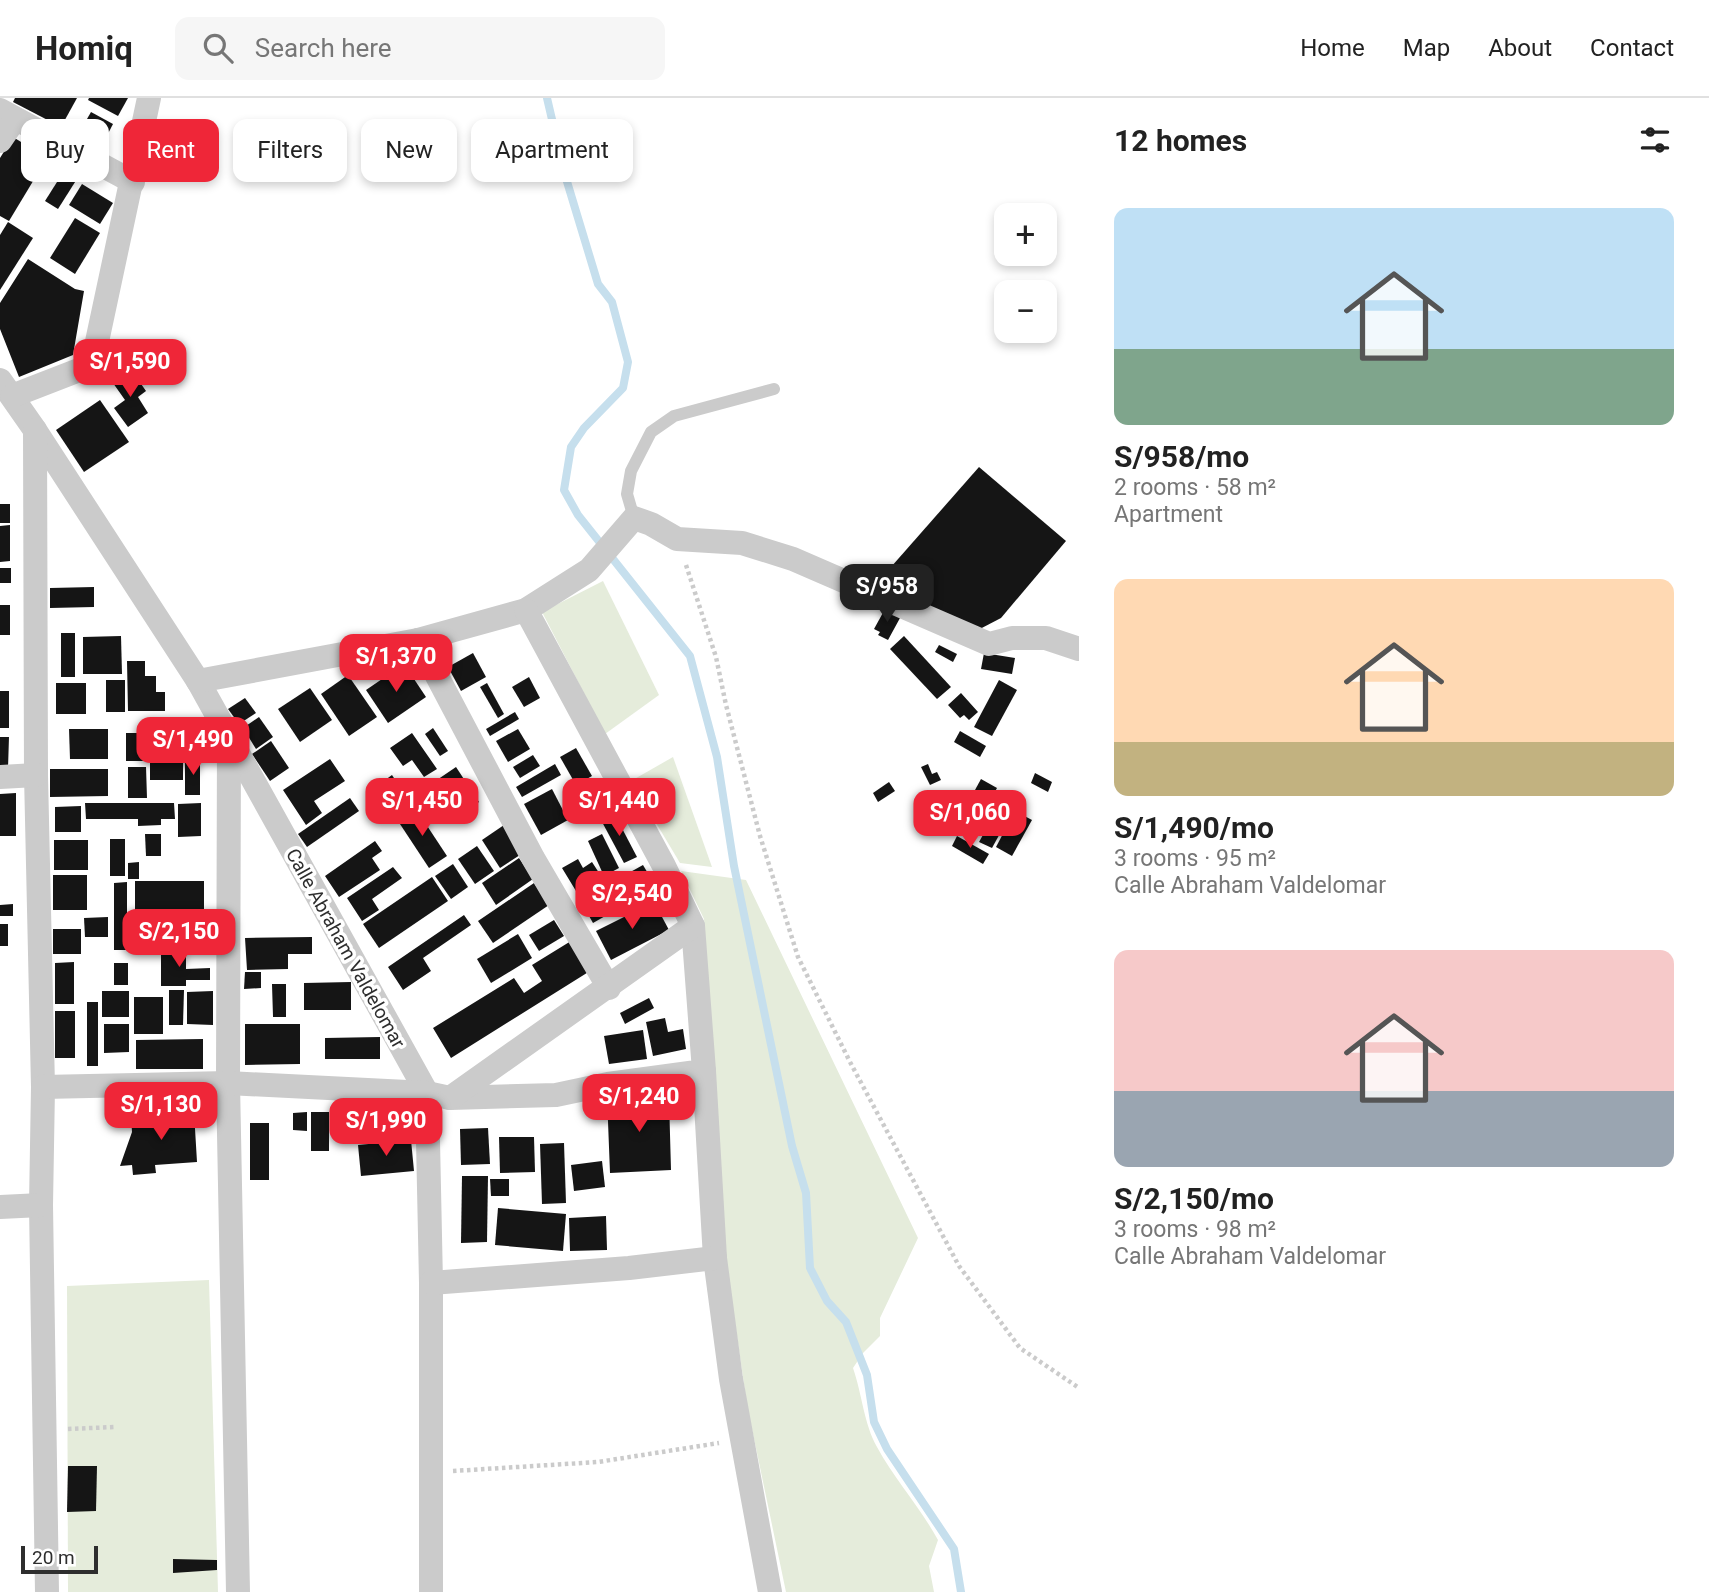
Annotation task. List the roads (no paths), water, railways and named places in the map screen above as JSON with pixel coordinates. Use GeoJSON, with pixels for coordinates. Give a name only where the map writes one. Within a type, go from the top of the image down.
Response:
{"type":"FeatureCollection","features":[{"type":"Feature","properties":{"kind":"street"},"geometry":{"type":"LineString","coordinates":[[145,119],[149,98]]}},
{"type":"Feature","properties":{"kind":"street"},"geometry":{"type":"LineString","coordinates":[[0,141],[7,114],[123,177]]}},
{"type":"Feature","properties":{"kind":"street"},"geometry":{"type":"LineString","coordinates":[[6,388],[92,365],[133,182]]}},
{"type":"Feature","properties":{"kind":"street","name":"Calle Abraham Valdelomar"},"geometry":{"type":"LineString","coordinates":[[6,388],[198,681],[438,1096],[431,1283],[431,1592]]}},
{"type":"Feature","properties":{"kind":"street"},"geometry":{"type":"LineString","coordinates":[[35,430],[36,775],[43,1087],[41,1205],[47,1592]]}},
{"type":"Feature","properties":{"kind":"street"},"geometry":{"type":"LineString","coordinates":[[198,681],[418,640],[526,610],[589,570],[629,524],[651,524],[677,539],[742,544],[793,559],[989,644],[1012,638],[1046,638],[1079,649]]}},
{"type":"Feature","properties":{"kind":"street"},"geometry":{"type":"LineString","coordinates":[[526,610],[664,866],[693,926],[715,1258],[731,1378],[770,1592]]}},
{"type":"Feature","properties":{"kind":"street"},"geometry":{"type":"LineString","coordinates":[[418,640],[533,858],[609,988]]}},
{"type":"Feature","properties":{"kind":"street"},"geometry":{"type":"LineString","coordinates":[[229,737],[228,1083],[238,1592]]}},
{"type":"Feature","properties":{"kind":"street"},"geometry":{"type":"LineString","coordinates":[[0,777],[36,775]]}},
{"type":"Feature","properties":{"kind":"street"},"geometry":{"type":"LineString","coordinates":[[438,1096],[609,988],[693,926]]}},
{"type":"Feature","properties":{"kind":"street"},"geometry":{"type":"LineString","coordinates":[[43,1087],[228,1083],[438,1096],[556,1095],[608,1084],[704,1071]]}},
{"type":"Feature","properties":{"kind":"street"},"geometry":{"type":"LineString","coordinates":[[0,1207],[41,1205]]}},
{"type":"Feature","properties":{"kind":"street"},"geometry":{"type":"LineString","coordinates":[[431,1283],[629,1268],[715,1258]]}},
{"type":"Feature","properties":{"kind":"lane"},"geometry":{"type":"LineString","coordinates":[[629,524],[627,494],[631,471],[651,432],[674,416],[774,389]]}},
{"type":"Feature","properties":{"kind":"waterway"},"geometry":{"type":"LineString","coordinates":[[547,98],[565,175],[598,284],[612,302],[628,362],[623,388],[584,428],[571,447],[564,490],[578,515],[690,656],[717,757],[734,866],[792,1146],[806,1193],[810,1268],[827,1301],[846,1322],[867,1375],[874,1422],[887,1449],[954,1549],[961,1592]]}}]}
